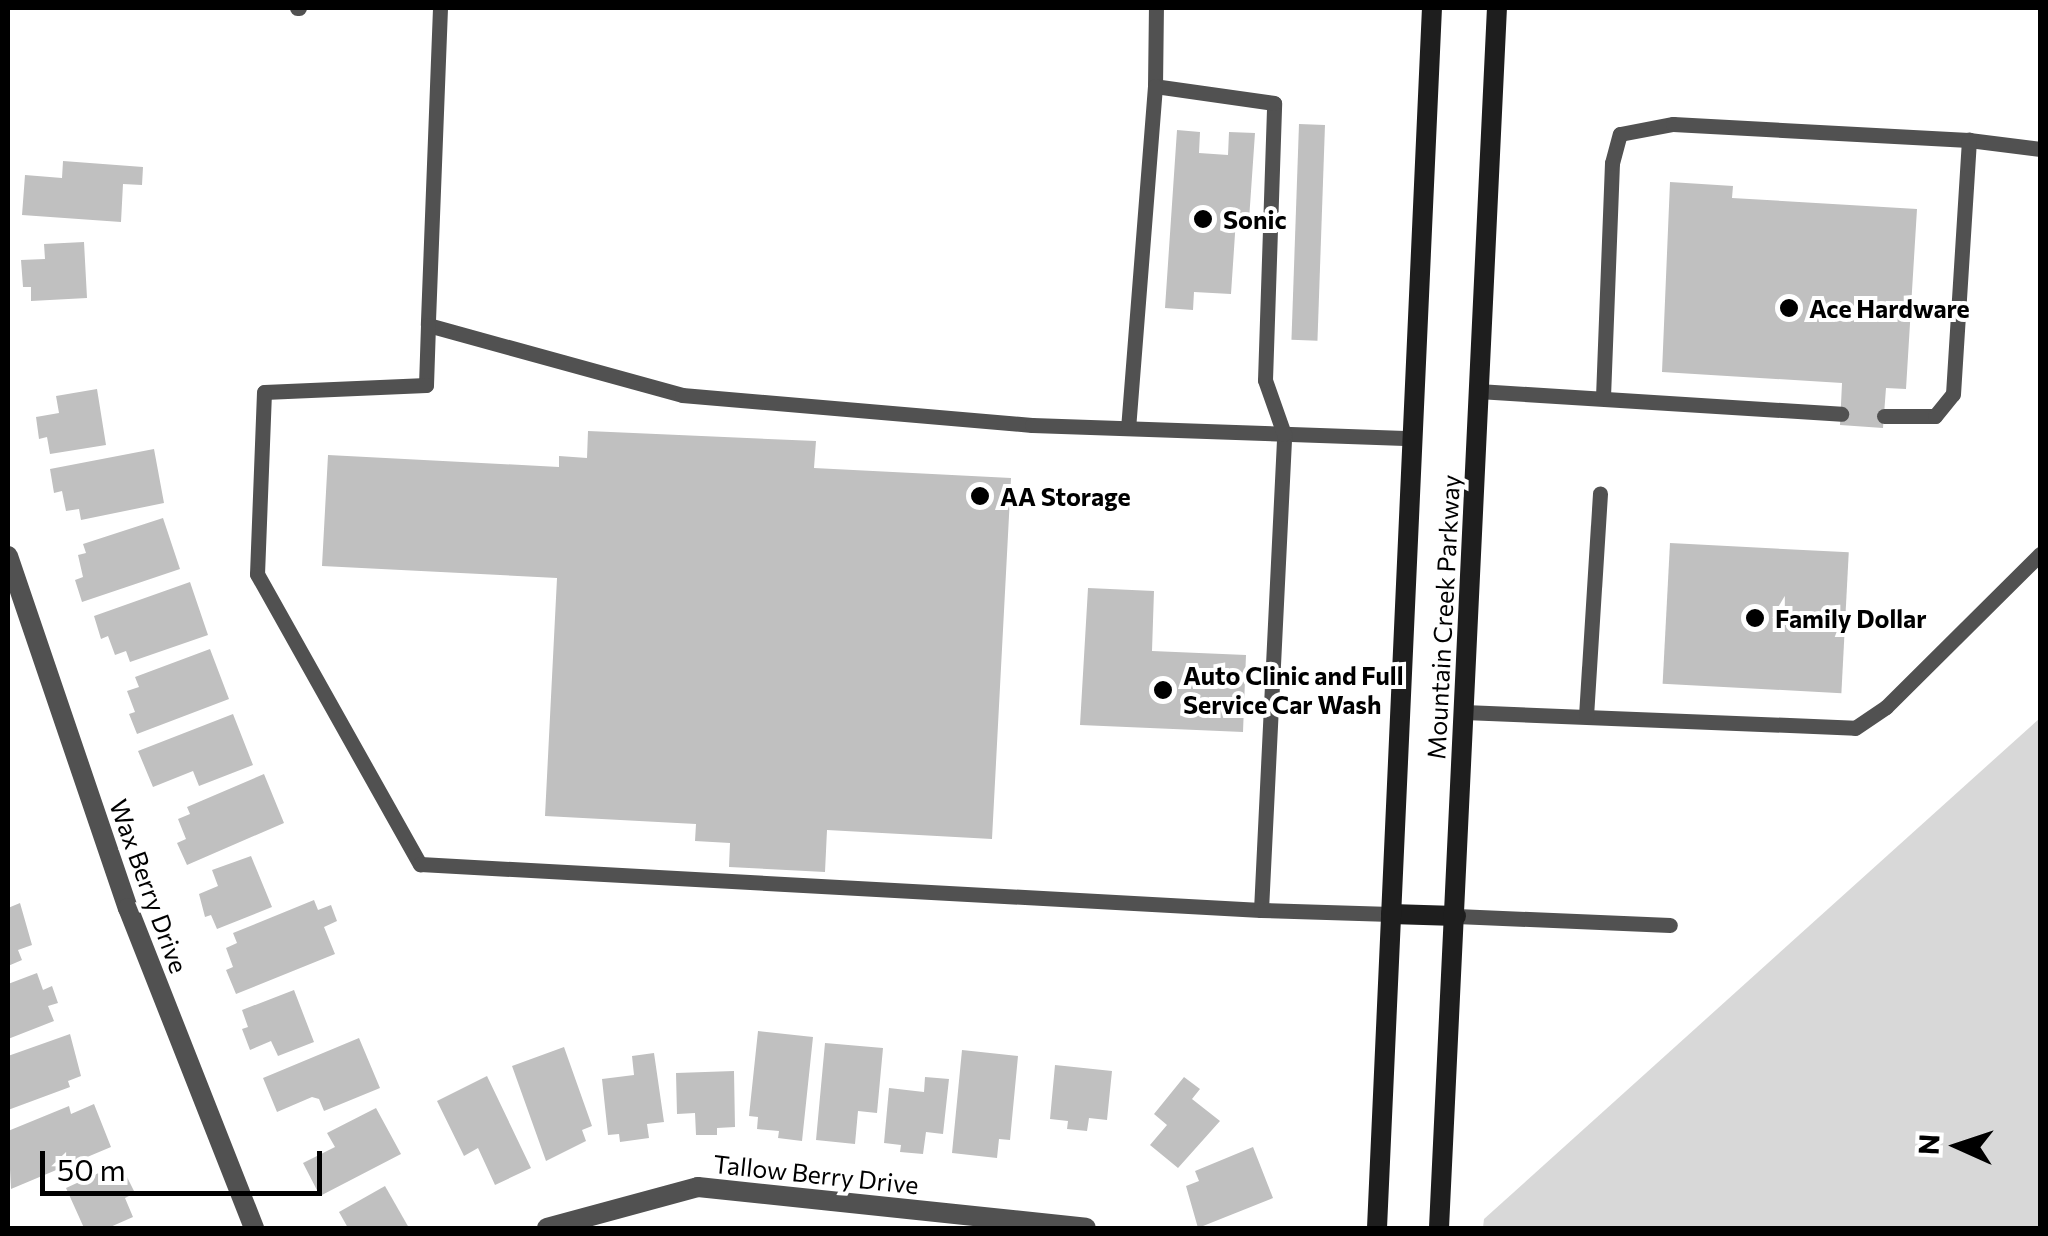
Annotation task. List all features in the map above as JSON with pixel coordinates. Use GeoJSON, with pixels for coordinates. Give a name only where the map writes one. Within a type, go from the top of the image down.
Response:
{"type":"FeatureCollection","features":[{"type":"Feature","properties":{"kind":"main road","name":"Mountain Creek Parkway"},"geometry":{"type":"LineString","coordinates":[[1377,1228],[1432,8]]}},
{"type":"Feature","properties":{"kind":"main road","name":"Mountain Creek Parkway"},"geometry":{"type":"LineString","coordinates":[[1439,1228],[1497,8]]}},
{"type":"Feature","properties":{"kind":"main road"},"geometry":{"type":"LineString","coordinates":[[1391,914],[1456,916]]}},
{"type":"Feature","properties":{"kind":"street","name":"Wax Berry Drive"},"geometry":{"type":"LineString","coordinates":[[8,556],[128,908],[254,1228]]}},
{"type":"Feature","properties":{"kind":"street","name":"Tallow Berry Drive"},"geometry":{"type":"LineString","coordinates":[[546,1228],[698,1187],[1086,1228]]}},
{"type":"Feature","properties":{"kind":"lane"},"geometry":{"type":"LineString","coordinates":[[440,8],[426,385],[264,392],[256,574],[420,864],[1391,914]]}},
{"type":"Feature","properties":{"kind":"lane"},"geometry":{"type":"LineString","coordinates":[[1128,428],[1154,86],[1156,8]]}},
{"type":"Feature","properties":{"kind":"lane"},"geometry":{"type":"LineString","coordinates":[[1154,86],[1274,103],[1266,380],[1284,434],[1261,910]]}},
{"type":"Feature","properties":{"kind":"lane"},"geometry":{"type":"LineString","coordinates":[[1604,397],[1612,163],[1620,134],[1673,124],[1969,140],[2040,149]]}},
{"type":"Feature","properties":{"kind":"lane"},"geometry":{"type":"LineString","coordinates":[[1884,416],[1935,416],[1952,394],[1969,140]]}},
{"type":"Feature","properties":{"kind":"lane"},"geometry":{"type":"LineString","coordinates":[[428,325],[682,395],[1032,425],[1412,438]]}},
{"type":"Feature","properties":{"kind":"lane"},"geometry":{"type":"LineString","coordinates":[[1478,391],[1841,414]]}},
{"type":"Feature","properties":{"kind":"lane"},"geometry":{"type":"LineString","coordinates":[[1586,716],[1600,494]]}},
{"type":"Feature","properties":{"kind":"lane"},"geometry":{"type":"LineString","coordinates":[[1464,712],[1855,728],[1886,707],[2040,554]]}},
{"type":"Feature","properties":{"kind":"lane"},"geometry":{"type":"LineString","coordinates":[[1456,916],[1670,925]]}},
{"type":"Feature","properties":{"kind":"shaded area"},"geometry":{"type":"Polygon","coordinates":[[[2040,718],[2040,1228],[1483,1228],[1484,1219],[2040,718]]]}},
{"type":"Feature","properties":{"kind":"building"},"geometry":{"type":"Polygon","coordinates":[[[1299,124],[1325,125],[1317,341],[1291,340],[1299,124]]]}},
{"type":"Feature","properties":{"kind":"building","name":"Sonic"},"geometry":{"type":"Polygon","coordinates":[[[1177,130],[1200,132],[1199,153],[1228,155],[1229,132],[1255,133],[1249,220],[1236,219],[1231,294],[1194,292],[1193,310],[1165,308],[1177,130]]]}},
{"type":"Feature","properties":{"kind":"building"},"geometry":{"type":"Polygon","coordinates":[[[63,161],[143,167],[142,185],[123,184],[121,222],[22,215],[25,175],[62,178],[63,161]]]}},
{"type":"Feature","properties":{"kind":"building","name":"Ace Hardware"},"geometry":{"type":"Polygon","coordinates":[[[1670,182],[1733,186],[1732,198],[1917,209],[1906,389],[1886,388],[1883,428],[1840,425],[1842,383],[1662,372],[1670,182]]]}},
{"type":"Feature","properties":{"kind":"building"},"geometry":{"type":"Polygon","coordinates":[[[84,242],[87,298],[31,301],[31,287],[23,287],[21,260],[45,259],[44,244],[84,242]]]}},
{"type":"Feature","properties":{"kind":"building"},"geometry":{"type":"Polygon","coordinates":[[[97,389],[106,445],[50,454],[47,437],[39,439],[36,417],[59,413],[56,396],[97,389]]]}},
{"type":"Feature","properties":{"kind":"building"},"geometry":{"type":"Polygon","coordinates":[[[588,431],[816,441],[814,468],[1011,478],[992,839],[827,830],[825,872],[729,867],[730,843],[695,841],[696,824],[545,816],[557,578],[322,566],[328,455],[559,467],[559,456],[587,458],[588,431]]]}},
{"type":"Feature","properties":{"kind":"building"},"geometry":{"type":"Polygon","coordinates":[[[154,449],[164,503],[81,520],[79,509],[66,511],[62,491],[54,493],[50,469],[154,449]]]}},
{"type":"Feature","properties":{"kind":"building"},"geometry":{"type":"Polygon","coordinates":[[[163,518],[180,569],[82,602],[75,580],[83,577],[78,555],[86,553],[83,544],[163,518]]]}},
{"type":"Feature","properties":{"kind":"building","name":"Family Dollar"},"geometry":{"type":"Polygon","coordinates":[[[1670,543],[1849,552],[1841,693],[1663,684],[1670,543]]]}},
{"type":"Feature","properties":{"kind":"building"},"geometry":{"type":"Polygon","coordinates":[[[190,582],[208,635],[130,662],[126,651],[115,655],[108,636],[101,639],[94,616],[190,582]]]}},
{"type":"Feature","properties":{"kind":"building","name":"Auto Clinic and Full Service Car Wash"},"geometry":{"type":"Polygon","coordinates":[[[1088,588],[1154,591],[1152,651],[1246,655],[1243,732],[1080,725],[1088,588]]]}},
{"type":"Feature","properties":{"kind":"building"},"geometry":{"type":"Polygon","coordinates":[[[210,649],[229,699],[137,734],[129,714],[135,712],[127,691],[139,687],[135,677],[210,649]]]}},
{"type":"Feature","properties":{"kind":"building"},"geometry":{"type":"Polygon","coordinates":[[[233,714],[253,765],[199,786],[193,771],[153,787],[138,751],[233,714]]]}},
{"type":"Feature","properties":{"kind":"building"},"geometry":{"type":"Polygon","coordinates":[[[264,774],[284,823],[187,865],[177,843],[186,839],[178,819],[190,814],[187,807],[264,774]]]}},
{"type":"Feature","properties":{"kind":"building"},"geometry":{"type":"Polygon","coordinates":[[[251,856],[272,907],[217,929],[211,915],[205,917],[199,894],[218,886],[212,870],[251,856]]]}},
{"type":"Feature","properties":{"kind":"building"},"geometry":{"type":"Polygon","coordinates":[[[314,900],[318,910],[331,905],[337,921],[324,927],[335,954],[236,994],[226,970],[233,967],[226,948],[237,943],[233,933],[314,900]]]}},
{"type":"Feature","properties":{"kind":"building"},"geometry":{"type":"Polygon","coordinates":[[[20,903],[32,945],[18,950],[22,960],[8,966],[8,908],[20,903]]]}},
{"type":"Feature","properties":{"kind":"building"},"geometry":{"type":"Polygon","coordinates":[[[37,973],[43,990],[52,986],[58,1003],[48,1006],[54,1021],[8,1039],[8,984],[37,973]]]}},
{"type":"Feature","properties":{"kind":"building"},"geometry":{"type":"Polygon","coordinates":[[[294,990],[314,1042],[278,1056],[271,1041],[250,1050],[242,1029],[248,1027],[242,1010],[294,990]]]}},
{"type":"Feature","properties":{"kind":"building"},"geometry":{"type":"Polygon","coordinates":[[[758,1031],[813,1037],[802,1141],[778,1138],[779,1131],[757,1129],[758,1117],[749,1116],[758,1031]]]}},
{"type":"Feature","properties":{"kind":"building"},"geometry":{"type":"Polygon","coordinates":[[[70,1034],[81,1076],[68,1081],[70,1087],[8,1110],[8,1056],[70,1034]]]}},
{"type":"Feature","properties":{"kind":"building"},"geometry":{"type":"Polygon","coordinates":[[[359,1038],[380,1088],[324,1111],[319,1099],[312,1097],[277,1112],[263,1078],[359,1038]]]}},
{"type":"Feature","properties":{"kind":"building"},"geometry":{"type":"Polygon","coordinates":[[[825,1043],[883,1048],[877,1113],[858,1111],[855,1144],[816,1140],[825,1043]]]}},
{"type":"Feature","properties":{"kind":"building"},"geometry":{"type":"Polygon","coordinates":[[[564,1047],[592,1126],[582,1130],[586,1141],[546,1161],[512,1066],[564,1047]]]}},
{"type":"Feature","properties":{"kind":"building"},"geometry":{"type":"Polygon","coordinates":[[[962,1050],[1018,1056],[1010,1140],[999,1139],[997,1158],[952,1153],[962,1050]]]}},
{"type":"Feature","properties":{"kind":"building"},"geometry":{"type":"Polygon","coordinates":[[[654,1053],[664,1122],[647,1124],[649,1138],[620,1142],[619,1134],[608,1135],[602,1079],[634,1075],[632,1056],[654,1053]]]}},
{"type":"Feature","properties":{"kind":"building"},"geometry":{"type":"Polygon","coordinates":[[[1055,1065],[1112,1071],[1107,1120],[1089,1118],[1087,1131],[1067,1129],[1068,1121],[1050,1119],[1055,1065]]]}},
{"type":"Feature","properties":{"kind":"building"},"geometry":{"type":"Polygon","coordinates":[[[734,1071],[735,1127],[717,1128],[717,1135],[696,1135],[695,1113],[677,1114],[676,1073],[734,1071]]]}},
{"type":"Feature","properties":{"kind":"building"},"geometry":{"type":"Polygon","coordinates":[[[487,1076],[531,1168],[495,1185],[478,1148],[464,1156],[437,1101],[487,1076]]]}},
{"type":"Feature","properties":{"kind":"building"},"geometry":{"type":"Polygon","coordinates":[[[925,1077],[949,1079],[943,1134],[926,1132],[923,1154],[900,1152],[901,1145],[884,1143],[889,1088],[924,1092],[925,1077]]]}},
{"type":"Feature","properties":{"kind":"building"},"geometry":{"type":"Polygon","coordinates":[[[1184,1077],[1200,1089],[1192,1099],[1220,1121],[1178,1168],[1150,1145],[1167,1125],[1154,1114],[1184,1077]]]}},
{"type":"Feature","properties":{"kind":"building"},"geometry":{"type":"Polygon","coordinates":[[[94,1104],[111,1147],[11,1189],[8,1131],[69,1106],[71,1114],[94,1104]]]}},
{"type":"Feature","properties":{"kind":"building"},"geometry":{"type":"Polygon","coordinates":[[[376,1108],[401,1154],[320,1196],[303,1163],[335,1147],[327,1133],[376,1108]]]}},
{"type":"Feature","properties":{"kind":"building"},"geometry":{"type":"Polygon","coordinates":[[[1253,1147],[1273,1198],[1198,1228],[1186,1186],[1199,1181],[1195,1171],[1253,1147]]]}},
{"type":"Feature","properties":{"kind":"building"},"geometry":{"type":"Polygon","coordinates":[[[103,1171],[109,1185],[127,1177],[135,1193],[125,1198],[133,1217],[108,1228],[84,1228],[66,1188],[103,1171]]]}},
{"type":"Feature","properties":{"kind":"building"},"geometry":{"type":"Polygon","coordinates":[[[385,1186],[409,1228],[348,1228],[339,1212],[385,1186]]]}},
{"type":"Feature","properties":{"kind":"place","name":"Sonic"},"geometry":{"type":"Point","coordinates":[1203,219]}},
{"type":"Feature","properties":{"kind":"place","name":"Ace Hardware"},"geometry":{"type":"Point","coordinates":[1789,308]}},
{"type":"Feature","properties":{"kind":"place","name":"AA Storage"},"geometry":{"type":"Point","coordinates":[980,496]}},
{"type":"Feature","properties":{"kind":"place","name":"Family Dollar"},"geometry":{"type":"Point","coordinates":[1755,618]}},
{"type":"Feature","properties":{"kind":"place","name":"Auto Clinic and Full Service Car Wash"},"geometry":{"type":"Point","coordinates":[1163,690]}}]}
